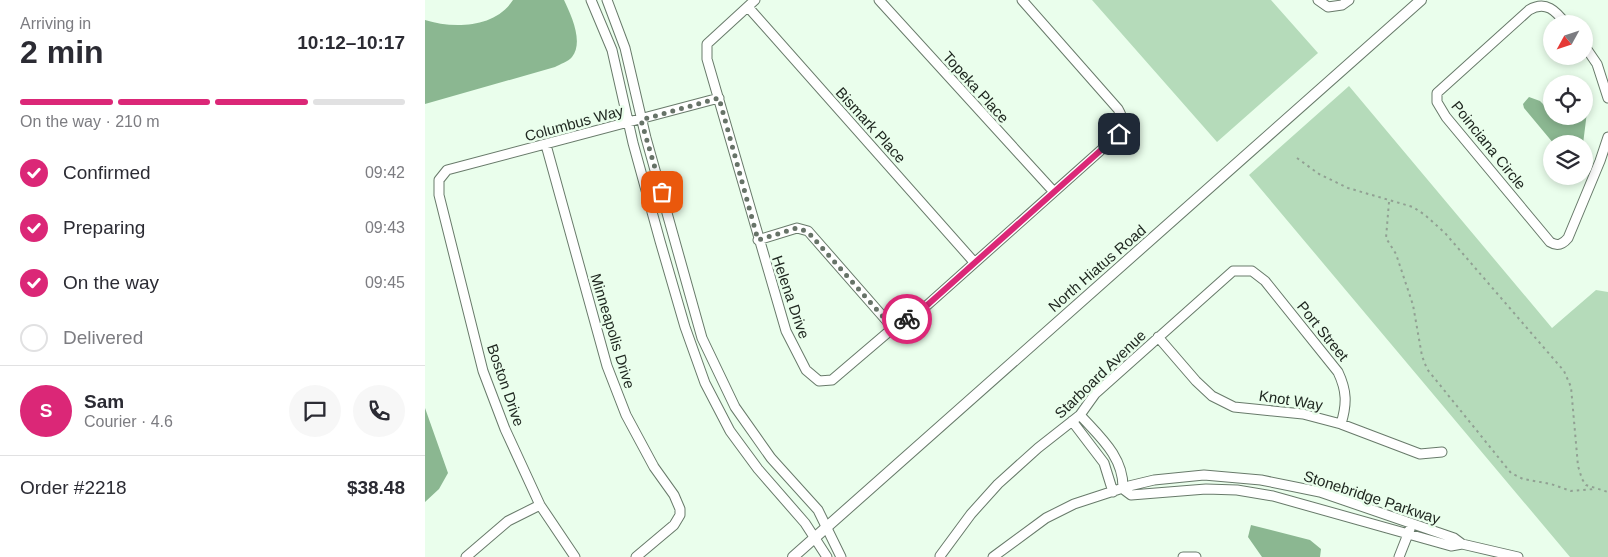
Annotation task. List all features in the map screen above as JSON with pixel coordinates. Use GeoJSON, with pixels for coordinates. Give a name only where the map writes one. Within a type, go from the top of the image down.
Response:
{"type":"FeatureCollection","features":[{"type":"Feature","properties":{"kind":"street"},"geometry":{"type":"LineString","coordinates":[[591,0],[612,50],[659,241],[685,327],[718,411],[739,444],[815,537],[827,557]]}},
{"type":"Feature","properties":{"kind":"street"},"geometry":{"type":"LineString","coordinates":[[607,0],[625,48],[641,120],[702,338],[735,407],[752,433],[817,510],[841,557]]}},
{"type":"Feature","properties":{"kind":"street"},"geometry":{"type":"LineString","coordinates":[[748,7],[755,0]]}},
{"type":"Feature","properties":{"kind":"street","name":"Topeka Place"},"geometry":{"type":"LineString","coordinates":[[879,0],[1054,192]]}},
{"type":"Feature","properties":{"kind":"street"},"geometry":{"type":"LineString","coordinates":[[758,240],[797,228],[808,232],[893,328],[924,308],[1119,134],[1123,128],[1123,120],[1119,109],[1022,0]]}},
{"type":"Feature","properties":{"kind":"street"},"geometry":{"type":"LineString","coordinates":[[1318,0],[1328,7],[1342,5],[1349,0]]}},
{"type":"Feature","properties":{"kind":"street","name":"North Hiatus Road"},"geometry":{"type":"LineString","coordinates":[[793,557],[1421,0]]}},
{"type":"Feature","properties":{"kind":"street","name":"Poinciana Circle"},"geometry":{"type":"LineString","coordinates":[[1559,15],[1546,6],[1540,5],[1529,10],[1437,93],[1437,102],[1446,117],[1550,242],[1561,249],[1568,238],[1600,162],[1608,136]]}},
{"type":"Feature","properties":{"kind":"street","name":"Helena Drive"},"geometry":{"type":"LineString","coordinates":[[748,7],[707,44],[707,59],[758,240],[786,331],[806,370],[819,381],[832,380],[893,328]]}},
{"type":"Feature","properties":{"kind":"street","name":"Bismark Place"},"geometry":{"type":"LineString","coordinates":[[748,7],[974,262]]}},
{"type":"Feature","properties":{"kind":"street"},"geometry":{"type":"LineString","coordinates":[[1593,58],[1597,64],[1608,98]]}},
{"type":"Feature","properties":{"kind":"street","name":"Columbus Way"},"geometry":{"type":"LineString","coordinates":[[439,180],[447,170],[719,98]]}},
{"type":"Feature","properties":{"kind":"street","name":"Minneapolis Drive"},"geometry":{"type":"LineString","coordinates":[[546,145],[607,366],[626,415],[654,467],[678,502],[680,515],[668,530],[636,557]]}},
{"type":"Feature","properties":{"kind":"street","name":"Boston Drive"},"geometry":{"type":"LineString","coordinates":[[439,180],[439,195],[483,371],[505,429],[540,505],[575,557]]}},
{"type":"Feature","properties":{"kind":"street","name":"Starboard Avenue"},"geometry":{"type":"LineString","coordinates":[[939,556],[971,514],[999,484],[1038,448],[1081,414],[1095,394],[1228,274],[1238,270],[1248,270]]}},
{"type":"Feature","properties":{"kind":"street","name":"Port Street"},"geometry":{"type":"LineString","coordinates":[[1248,270],[1265,281],[1338,372],[1345,385],[1347,399],[1341,424]]}},
{"type":"Feature","properties":{"kind":"street","name":"Knot Way"},"geometry":{"type":"LineString","coordinates":[[1158,337],[1196,381],[1212,396],[1234,407],[1303,414],[1341,424],[1420,454],[1442,452]]}},
{"type":"Feature","properties":{"kind":"street"},"geometry":{"type":"LineString","coordinates":[[1081,414],[1111,448],[1118,461],[1123,490]]}},
{"type":"Feature","properties":{"kind":"street"},"geometry":{"type":"LineString","coordinates":[[1072,421],[1104,463],[1113,492]]}},
{"type":"Feature","properties":{"kind":"street"},"geometry":{"type":"LineString","coordinates":[[739,444],[752,433]]}},
{"type":"Feature","properties":{"kind":"street","name":"Stonebridge Parkway"},"geometry":{"type":"LineString","coordinates":[[993,557],[1046,518],[1074,504],[1145,482],[1181,476],[1233,476],[1320,492],[1454,538],[1462,544]]}},
{"type":"Feature","properties":{"kind":"street","name":"Stonebridge Parkway"},"geometry":{"type":"LineString","coordinates":[[1123,490],[1131,495],[1177,490],[1237,490],[1273,496],[1451,546],[1462,544],[1518,557]]}},
{"type":"Feature","properties":{"kind":"street"},"geometry":{"type":"LineString","coordinates":[[466,557],[508,521],[540,505]]}},
{"type":"Feature","properties":{"kind":"street"},"geometry":{"type":"LineString","coordinates":[[1399,557],[1412,523]]}},
{"type":"Feature","properties":{"kind":"street"},"geometry":{"type":"LineString","coordinates":[[1183,557],[1196,557]]}},
{"type":"Feature","properties":{"kind":"path"},"geometry":{"type":"LineString","coordinates":[[1297,158],[1319,174],[1348,188],[1389,202],[1413,207],[1445,233],[1564,371],[1571,387],[1578,466],[1586,485],[1608,492]]}},
{"type":"Feature","properties":{"kind":"path"},"geometry":{"type":"LineString","coordinates":[[1389,202],[1386,238],[1396,254],[1413,305],[1421,350],[1427,369],[1511,473],[1523,479],[1551,484],[1571,491],[1597,489]]}},
{"type":"Feature","properties":{"kind":"shaded area"},"geometry":{"type":"Polygon","coordinates":[[[513,0],[564,0],[577,36],[577,44],[572,57],[555,67],[425,104],[425,20],[448,25],[473,24],[496,16],[513,0]]]}},
{"type":"Feature","properties":{"kind":"shaded area"},"geometry":{"type":"Polygon","coordinates":[[[1092,0],[1271,0],[1318,53],[1217,142],[1092,0]]]}},
{"type":"Feature","properties":{"kind":"shaded area"},"geometry":{"type":"Polygon","coordinates":[[[1349,86],[1552,328],[1596,290],[1608,292],[1608,557],[1570,557],[1249,175],[1349,86]]]}},
{"type":"Feature","properties":{"kind":"shaded area"},"geometry":{"type":"Polygon","coordinates":[[[1529,97],[1540,101],[1543,104],[1543,125],[1585,125],[1584,135],[1546,135],[1524,108],[1523,104],[1529,97]]]}},
{"type":"Feature","properties":{"kind":"shaded area"},"geometry":{"type":"Polygon","coordinates":[[[425,408],[448,473],[439,489],[425,502],[425,408]]]}},
{"type":"Feature","properties":{"kind":"shaded area"},"geometry":{"type":"Polygon","coordinates":[[[1251,525],[1310,540],[1321,549],[1320,557],[1262,557],[1248,537],[1251,525]]]}},
{"type":"Feature","properties":{"kind":"way so far"},"geometry":{"type":"LineString","coordinates":[[662,192],[641,120],[719,98],[758,240],[797,228],[808,232],[826,249],[893,328],[907,319]]}},
{"type":"Feature","properties":{"kind":"route"},"geometry":{"type":"LineString","coordinates":[[907,319],[924,308],[1119,134]]}}]}
